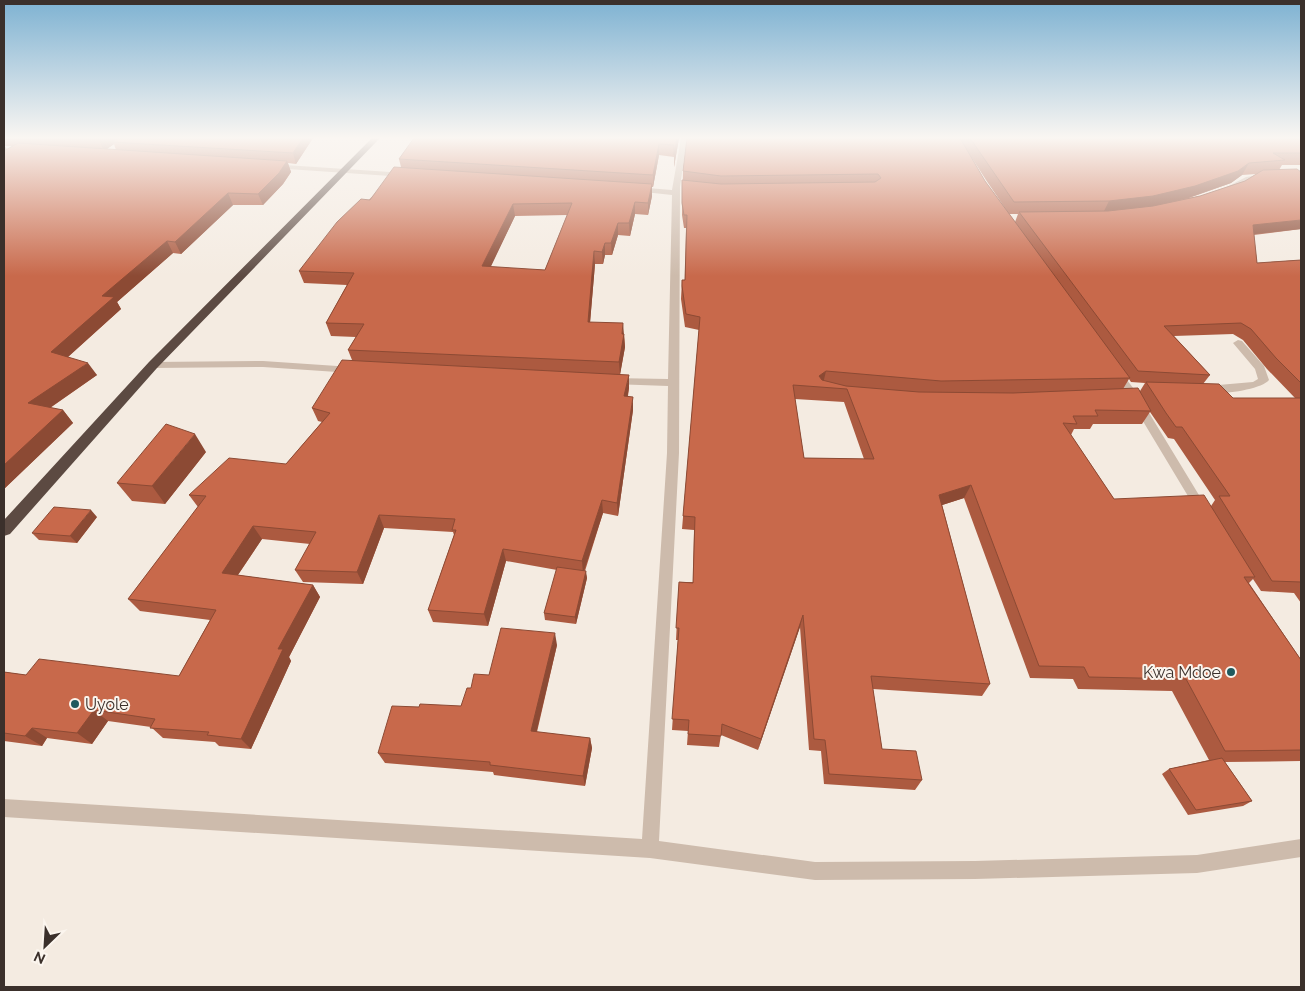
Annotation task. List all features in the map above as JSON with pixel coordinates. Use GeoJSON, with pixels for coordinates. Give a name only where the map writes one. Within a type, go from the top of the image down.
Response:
{"type":"FeatureCollection","features":[{"type":"Feature","properties":{"kind":"highway"},"geometry":{"type":"LineString","coordinates":[[4,530],[153,365],[331,184]]}},
{"type":"Feature","properties":{"kind":"street"},"geometry":{"type":"LineString","coordinates":[[650,849],[672,463],[679,184]]}},
{"type":"Feature","properties":{"kind":"street"},"geometry":{"type":"LineString","coordinates":[[1218,192],[1238,184]]}},
{"type":"Feature","properties":{"kind":"street"},"geometry":{"type":"LineString","coordinates":[[624,188],[679,189]]}},
{"type":"Feature","properties":{"kind":"street"},"geometry":{"type":"LineString","coordinates":[[1194,390],[1255,385],[1264,380],[1260,368],[1238,343]]}},
{"type":"Feature","properties":{"kind":"street"},"geometry":{"type":"LineString","coordinates":[[1109,363],[1209,522]]}},
{"type":"Feature","properties":{"kind":"street"},"geometry":{"type":"LineString","coordinates":[[153,365],[263,364],[362,370]]}},
{"type":"Feature","properties":{"kind":"street"},"geometry":{"type":"LineString","coordinates":[[596,380],[674,384]]}},
{"type":"Feature","properties":{"kind":"street"},"geometry":{"type":"LineString","coordinates":[[1114,396],[1145,388]]}},
{"type":"Feature","properties":{"kind":"street"},"geometry":{"type":"LineString","coordinates":[[4,808],[650,849],[815,871],[976,870],[1197,864],[1301,848]]}},
{"type":"Feature","properties":{"kind":"building"},"geometry":{"type":"Polygon","coordinates":[[[4,184],[268,184],[258,194],[228,193],[175,242],[167,241],[102,296],[114,297],[51,352],[88,363],[28,403],[63,410],[4,465],[4,184]]]}},
{"type":"Feature","properties":{"kind":"building"},"geometry":{"type":"Polygon","coordinates":[[[381,184],[652,184],[648,203],[635,202],[629,223],[618,223],[611,243],[605,243],[602,252],[594,251],[588,322],[623,323],[622,334],[624,334],[619,362],[348,350],[364,324],[326,323],[354,273],[299,271],[337,222],[361,199],[370,200],[381,184]],[[572,203],[513,204],[482,266],[545,270],[572,203]]]}},
{"type":"Feature","properties":{"kind":"building"},"geometry":{"type":"Polygon","coordinates":[[[682,184],[987,184],[1130,378],[941,381],[826,371],[819,376],[822,380],[846,386],[919,392],[1013,393],[1138,388],[1151,411],[1095,410],[1098,416],[1073,416],[1077,424],[1063,423],[1114,499],[1204,495],[1255,577],[1244,577],[1301,660],[1301,750],[1225,751],[1186,679],[1089,677],[1084,667],[1039,666],[971,485],[939,495],[990,684],[871,676],[882,749],[916,751],[922,780],[829,774],[825,740],[814,739],[803,615],[761,739],[722,724],[721,736],[688,734],[689,720],[672,719],[679,628],[676,628],[679,582],[693,583],[695,517],[683,516],[700,317],[686,314],[682,280],[685,280],[687,215],[684,215],[682,184]],[[793,385],[804,458],[874,459],[847,389],[793,385]]]}},
{"type":"Feature","properties":{"kind":"building"},"geometry":{"type":"Polygon","coordinates":[[[1002,184],[1200,184],[1153,196],[1109,201],[1014,202],[1002,184]]]}},
{"type":"Feature","properties":{"kind":"building"},"geometry":{"type":"Polygon","coordinates":[[[1235,184],[1301,184],[1301,220],[1253,225],[1257,263],[1301,260],[1301,383],[1251,329],[1241,323],[1164,326],[1210,375],[1138,371],[1019,212],[1108,211],[1153,206],[1200,196],[1235,184]]]}},
{"type":"Feature","properties":{"kind":"building"},"geometry":{"type":"Polygon","coordinates":[[[342,360],[629,375],[624,396],[633,397],[617,503],[602,500],[582,561],[503,549],[484,614],[428,610],[456,530],[452,530],[455,519],[379,515],[357,572],[295,570],[316,532],[253,526],[222,573],[313,585],[278,649],[283,649],[241,739],[207,735],[209,732],[150,728],[155,719],[94,710],[77,733],[32,728],[25,736],[4,733],[4,672],[26,675],[39,659],[179,676],[216,610],[128,599],[206,496],[189,495],[229,458],[286,464],[330,413],[312,408],[342,360]]]}},
{"type":"Feature","properties":{"kind":"building"},"geometry":{"type":"Polygon","coordinates":[[[1146,382],[1219,384],[1233,398],[1301,398],[1301,582],[1272,581],[1219,496],[1230,496],[1182,427],[1176,427],[1146,382]]]}},
{"type":"Feature","properties":{"kind":"building"},"geometry":{"type":"Polygon","coordinates":[[[166,424],[195,434],[152,486],[117,483],[166,424]]]}},
{"type":"Feature","properties":{"kind":"building"},"geometry":{"type":"Polygon","coordinates":[[[54,507],[91,510],[70,536],[32,533],[54,507]]]}},
{"type":"Feature","properties":{"kind":"building"},"geometry":{"type":"Polygon","coordinates":[[[557,567],[586,571],[575,617],[544,613],[557,567]]]}},
{"type":"Feature","properties":{"kind":"building"},"geometry":{"type":"Polygon","coordinates":[[[501,628],[555,633],[531,731],[590,738],[583,776],[490,765],[490,762],[378,753],[392,706],[419,707],[420,704],[461,706],[467,688],[471,688],[474,674],[489,675],[501,628]]]}},
{"type":"Feature","properties":{"kind":"building"},"geometry":{"type":"Polygon","coordinates":[[[1222,758],[1252,801],[1196,810],[1169,769],[1222,758]]]}},
{"type":"Feature","properties":{"kind":"place","name":"Kwa Mdoe"},"geometry":{"type":"Point","coordinates":[1231,672]}},
{"type":"Feature","properties":{"kind":"place","name":"Uyole"},"geometry":{"type":"Point","coordinates":[75,704]}}]}
